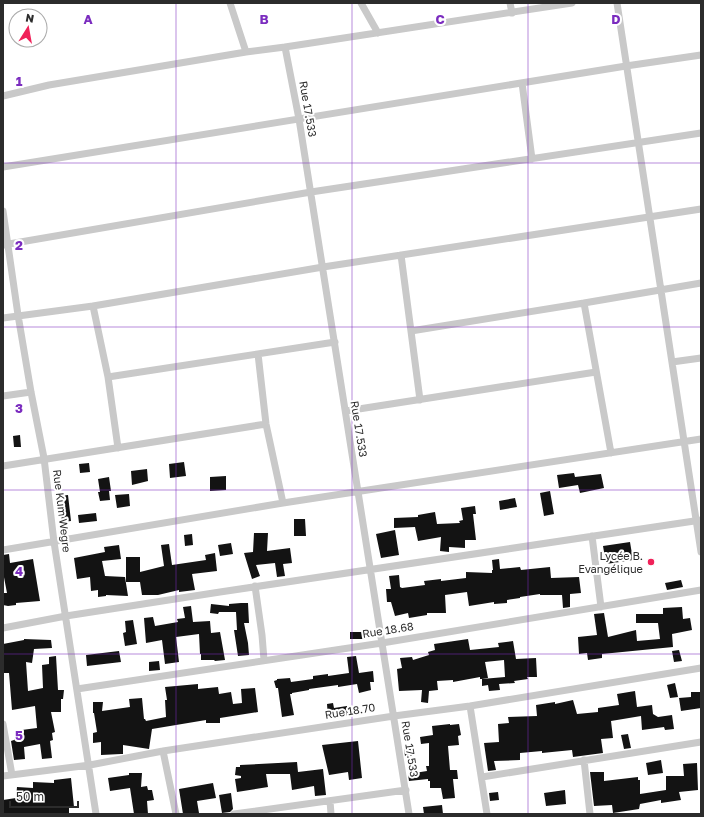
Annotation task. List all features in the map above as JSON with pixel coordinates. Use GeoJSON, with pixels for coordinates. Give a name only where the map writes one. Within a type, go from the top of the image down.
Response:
{"type":"FeatureCollection","features":[{"type":"Feature","properties":{"kind":"street"},"geometry":{"type":"LineString","coordinates":[[230,3],[246,52]]}},
{"type":"Feature","properties":{"kind":"street"},"geometry":{"type":"LineString","coordinates":[[361,3],[378,33]]}},
{"type":"Feature","properties":{"kind":"street"},"geometry":{"type":"LineString","coordinates":[[510,3],[512,13]]}},
{"type":"Feature","properties":{"kind":"street"},"geometry":{"type":"LineString","coordinates":[[3,96],[49,85],[246,52],[512,13],[543,5],[572,3]]}},
{"type":"Feature","properties":{"kind":"street"},"geometry":{"type":"LineString","coordinates":[[617,3],[683,441],[699,520],[701,552]]}},
{"type":"Feature","properties":{"kind":"street","name":"Rue 17.533"},"geometry":{"type":"LineString","coordinates":[[285,47],[311,192],[410,814]]}},
{"type":"Feature","properties":{"kind":"street"},"geometry":{"type":"LineString","coordinates":[[3,167],[701,55]]}},
{"type":"Feature","properties":{"kind":"street"},"geometry":{"type":"LineString","coordinates":[[522,83],[532,159]]}},
{"type":"Feature","properties":{"kind":"street"},"geometry":{"type":"LineString","coordinates":[[6,244],[311,192],[701,133]]}},
{"type":"Feature","properties":{"kind":"street"},"geometry":{"type":"LineString","coordinates":[[3,318],[93,306],[323,267],[701,209]]}},
{"type":"Feature","properties":{"kind":"street","name":"Rue Kum Wegre"},"geometry":{"type":"LineString","coordinates":[[3,211],[6,244],[31,392],[44,458],[54,542],[90,765],[96,814]]}},
{"type":"Feature","properties":{"kind":"street"},"geometry":{"type":"LineString","coordinates":[[401,255],[420,400]]}},
{"type":"Feature","properties":{"kind":"street"},"geometry":{"type":"LineString","coordinates":[[411,331],[701,283]]}},
{"type":"Feature","properties":{"kind":"street"},"geometry":{"type":"LineString","coordinates":[[584,303],[611,453]]}},
{"type":"Feature","properties":{"kind":"street"},"geometry":{"type":"LineString","coordinates":[[93,306],[108,377],[118,448]]}},
{"type":"Feature","properties":{"kind":"street"},"geometry":{"type":"LineString","coordinates":[[108,377],[334,342]]}},
{"type":"Feature","properties":{"kind":"street"},"geometry":{"type":"LineString","coordinates":[[258,354],[266,424],[283,503]]}},
{"type":"Feature","properties":{"kind":"street"},"geometry":{"type":"LineString","coordinates":[[672,362],[701,358]]}},
{"type":"Feature","properties":{"kind":"street"},"geometry":{"type":"LineString","coordinates":[[346,411],[596,372]]}},
{"type":"Feature","properties":{"kind":"street"},"geometry":{"type":"LineString","coordinates":[[3,396],[31,392]]}},
{"type":"Feature","properties":{"kind":"street"},"geometry":{"type":"LineString","coordinates":[[3,466],[44,458],[118,448],[266,424]]}},
{"type":"Feature","properties":{"kind":"street"},"geometry":{"type":"LineString","coordinates":[[3,550],[283,503],[701,439]]}},
{"type":"Feature","properties":{"kind":"street"},"geometry":{"type":"LineString","coordinates":[[3,628],[66,616],[255,586],[699,520]]}},
{"type":"Feature","properties":{"kind":"street"},"geometry":{"type":"LineString","coordinates":[[592,536],[602,607]]}},
{"type":"Feature","properties":{"kind":"street"},"geometry":{"type":"LineString","coordinates":[[255,586],[264,660]]}},
{"type":"Feature","properties":{"kind":"street","name":"Rue 18.68"},"geometry":{"type":"LineString","coordinates":[[77,689],[382,643],[701,590]]}},
{"type":"Feature","properties":{"kind":"street","name":"Rue 18.70"},"geometry":{"type":"LineString","coordinates":[[3,776],[90,765],[163,751],[470,706],[701,668]]}},
{"type":"Feature","properties":{"kind":"street"},"geometry":{"type":"LineString","coordinates":[[470,706],[487,814]]}},
{"type":"Feature","properties":{"kind":"street"},"geometry":{"type":"LineString","coordinates":[[3,724],[12,775]]}},
{"type":"Feature","properties":{"kind":"street"},"geometry":{"type":"LineString","coordinates":[[482,777],[701,742]]}},
{"type":"Feature","properties":{"kind":"street"},"geometry":{"type":"LineString","coordinates":[[163,751],[176,814]]}},
{"type":"Feature","properties":{"kind":"street"},"geometry":{"type":"LineString","coordinates":[[584,760],[590,814]]}},
{"type":"Feature","properties":{"kind":"street"},"geometry":{"type":"LineString","coordinates":[[234,814],[406,790]]}},
{"type":"Feature","properties":{"kind":"street"},"geometry":{"type":"LineString","coordinates":[[330,801],[331,814]]}},
{"type":"Feature","properties":{"kind":"building"},"geometry":{"type":"Polygon","coordinates":[[[20,435],[21,447],[14,447],[13,436],[20,435]]]}},
{"type":"Feature","properties":{"kind":"building"},"geometry":{"type":"Polygon","coordinates":[[[184,462],[186,476],[170,478],[169,464],[184,462]]]}},
{"type":"Feature","properties":{"kind":"building"},"geometry":{"type":"Polygon","coordinates":[[[89,463],[90,472],[80,473],[79,464],[89,463]]]}},
{"type":"Feature","properties":{"kind":"building"},"geometry":{"type":"Polygon","coordinates":[[[147,469],[148,481],[132,485],[131,471],[147,469]]]}},
{"type":"Feature","properties":{"kind":"building"},"geometry":{"type":"Polygon","coordinates":[[[574,473],[575,477],[601,474],[604,488],[580,493],[578,485],[559,488],[557,475],[574,473]]]}},
{"type":"Feature","properties":{"kind":"building"},"geometry":{"type":"Polygon","coordinates":[[[226,476],[226,490],[210,491],[210,477],[226,476]]]}},
{"type":"Feature","properties":{"kind":"building"},"geometry":{"type":"Polygon","coordinates":[[[109,477],[111,491],[109,491],[110,500],[100,501],[98,479],[109,477]]]}},
{"type":"Feature","properties":{"kind":"building"},"geometry":{"type":"Polygon","coordinates":[[[550,491],[554,514],[544,516],[540,493],[550,491]]]}},
{"type":"Feature","properties":{"kind":"building"},"geometry":{"type":"Polygon","coordinates":[[[129,494],[130,506],[117,508],[115,495],[129,494]]]}},
{"type":"Feature","properties":{"kind":"building"},"geometry":{"type":"Polygon","coordinates":[[[68,495],[71,521],[62,522],[59,496],[68,495]]]}},
{"type":"Feature","properties":{"kind":"building"},"geometry":{"type":"Polygon","coordinates":[[[515,498],[517,507],[500,510],[499,501],[515,498]]]}},
{"type":"Feature","properties":{"kind":"building"},"geometry":{"type":"Polygon","coordinates":[[[475,506],[476,514],[473,514],[476,540],[465,540],[465,548],[449,547],[449,552],[440,551],[441,537],[418,541],[415,527],[394,528],[394,518],[418,517],[418,515],[435,512],[437,524],[460,523],[459,521],[463,520],[461,508],[475,506]]]}},
{"type":"Feature","properties":{"kind":"building"},"geometry":{"type":"Polygon","coordinates":[[[96,513],[97,521],[79,523],[78,515],[96,513]]]}},
{"type":"Feature","properties":{"kind":"building"},"geometry":{"type":"Polygon","coordinates":[[[294,519],[305,519],[306,536],[294,536],[294,519]]]}},
{"type":"Feature","properties":{"kind":"building"},"geometry":{"type":"Polygon","coordinates":[[[395,530],[399,555],[381,558],[376,534],[395,530]]]}},
{"type":"Feature","properties":{"kind":"building"},"geometry":{"type":"Polygon","coordinates":[[[254,533],[268,533],[267,551],[290,548],[292,563],[283,564],[285,576],[277,577],[275,563],[256,565],[260,576],[252,579],[244,553],[253,552],[254,533]]]}},
{"type":"Feature","properties":{"kind":"building"},"geometry":{"type":"Polygon","coordinates":[[[192,534],[193,545],[185,546],[184,535],[192,534]]]}},
{"type":"Feature","properties":{"kind":"building"},"geometry":{"type":"Polygon","coordinates":[[[630,542],[633,560],[606,564],[603,546],[630,542]]]}},
{"type":"Feature","properties":{"kind":"building"},"geometry":{"type":"Polygon","coordinates":[[[231,543],[233,554],[220,556],[218,545],[231,543]]]}},
{"type":"Feature","properties":{"kind":"building"},"geometry":{"type":"Polygon","coordinates":[[[169,544],[172,565],[206,560],[205,555],[215,553],[217,571],[192,574],[195,590],[179,592],[179,590],[158,595],[142,595],[140,582],[126,582],[126,557],[140,557],[140,572],[164,566],[161,545],[169,544]]]}},
{"type":"Feature","properties":{"kind":"building"},"geometry":{"type":"Polygon","coordinates":[[[119,545],[121,559],[102,561],[105,576],[125,577],[128,596],[106,595],[98,597],[98,590],[91,591],[90,577],[77,579],[74,558],[105,552],[104,547],[119,545]]]}},
{"type":"Feature","properties":{"kind":"building"},"geometry":{"type":"Polygon","coordinates":[[[9,554],[10,563],[33,559],[40,601],[16,603],[16,605],[8,606],[3,605],[3,593],[7,593],[3,572],[3,555],[9,554]]]}},
{"type":"Feature","properties":{"kind":"building"},"geometry":{"type":"Polygon","coordinates":[[[499,559],[500,569],[520,567],[521,570],[550,567],[551,578],[579,577],[581,593],[570,594],[570,607],[563,608],[562,595],[540,594],[507,600],[507,603],[494,604],[494,602],[469,606],[467,592],[445,595],[446,613],[427,613],[427,615],[409,618],[408,613],[395,616],[391,602],[387,602],[386,589],[391,589],[389,576],[399,575],[400,587],[402,588],[425,585],[424,581],[441,579],[441,581],[466,578],[466,572],[492,573],[492,560],[499,559]]]}},
{"type":"Feature","properties":{"kind":"building"},"geometry":{"type":"Polygon","coordinates":[[[681,580],[683,587],[667,590],[665,583],[681,580]]]}},
{"type":"Feature","properties":{"kind":"building"},"geometry":{"type":"Polygon","coordinates":[[[248,603],[249,623],[244,623],[249,655],[238,656],[234,630],[237,630],[236,612],[219,612],[218,614],[210,613],[211,604],[229,606],[229,604],[248,603]]]}},
{"type":"Feature","properties":{"kind":"building"},"geometry":{"type":"Polygon","coordinates":[[[191,606],[193,622],[210,621],[211,633],[220,632],[225,660],[201,660],[199,634],[176,637],[179,662],[165,664],[162,640],[146,643],[144,618],[153,617],[155,626],[178,622],[177,619],[185,618],[183,607],[191,606]]]}},
{"type":"Feature","properties":{"kind":"building"},"geometry":{"type":"Polygon","coordinates":[[[682,607],[683,619],[690,618],[692,630],[672,634],[673,647],[602,654],[602,658],[588,660],[587,653],[579,654],[578,637],[597,635],[594,614],[604,613],[608,637],[636,630],[637,641],[660,639],[658,623],[636,623],[636,614],[663,614],[663,608],[682,607]]]}},
{"type":"Feature","properties":{"kind":"building"},"geometry":{"type":"Polygon","coordinates":[[[133,620],[137,644],[125,646],[123,633],[126,632],[125,621],[133,620]]]}},
{"type":"Feature","properties":{"kind":"building"},"geometry":{"type":"Polygon","coordinates":[[[350,632],[365,632],[365,639],[350,639],[350,632]]]}},
{"type":"Feature","properties":{"kind":"building"},"geometry":{"type":"Polygon","coordinates":[[[24,639],[51,640],[52,648],[34,649],[32,663],[26,662],[28,691],[43,688],[42,665],[49,664],[49,657],[56,656],[58,690],[64,690],[63,699],[61,699],[61,712],[51,712],[55,732],[52,733],[53,740],[50,741],[52,758],[42,759],[40,744],[24,747],[25,759],[14,760],[11,741],[14,740],[14,731],[37,728],[35,706],[12,710],[9,673],[3,673],[3,644],[24,639]]]}},
{"type":"Feature","properties":{"kind":"building"},"geometry":{"type":"Polygon","coordinates":[[[468,639],[470,650],[499,647],[498,643],[513,641],[516,659],[536,658],[537,677],[527,677],[528,679],[514,681],[515,683],[499,684],[500,690],[489,691],[488,685],[482,686],[482,679],[480,679],[480,677],[453,682],[453,680],[437,681],[438,690],[429,691],[428,703],[421,702],[422,690],[399,691],[397,669],[402,668],[400,658],[412,657],[413,660],[429,655],[428,652],[435,650],[434,644],[468,639]],[[504,660],[485,662],[488,678],[482,679],[505,677],[504,660]]]}},
{"type":"Feature","properties":{"kind":"building"},"geometry":{"type":"Polygon","coordinates":[[[679,650],[682,661],[674,662],[672,651],[679,650]]]}},
{"type":"Feature","properties":{"kind":"building"},"geometry":{"type":"Polygon","coordinates":[[[119,651],[121,662],[87,666],[86,655],[119,651]]]}},
{"type":"Feature","properties":{"kind":"building"},"geometry":{"type":"Polygon","coordinates":[[[356,656],[359,673],[373,671],[374,682],[370,682],[371,690],[359,693],[357,684],[309,689],[292,693],[290,694],[294,715],[282,717],[278,688],[276,688],[274,681],[277,679],[290,678],[291,682],[313,679],[313,676],[328,674],[328,676],[349,673],[347,657],[356,656]]]}},
{"type":"Feature","properties":{"kind":"building"},"geometry":{"type":"Polygon","coordinates":[[[159,661],[160,670],[149,671],[149,662],[159,661]]]}},
{"type":"Feature","properties":{"kind":"building"},"geometry":{"type":"Polygon","coordinates":[[[675,683],[678,697],[670,698],[667,685],[675,683]]]}},
{"type":"Feature","properties":{"kind":"building"},"geometry":{"type":"Polygon","coordinates":[[[198,684],[198,689],[218,687],[219,694],[231,692],[233,704],[242,703],[241,689],[255,688],[258,712],[220,718],[220,723],[206,723],[206,720],[152,729],[149,749],[123,745],[123,754],[101,755],[101,742],[93,743],[93,733],[97,732],[93,713],[93,702],[103,702],[102,711],[130,707],[129,699],[142,698],[144,719],[146,721],[166,717],[165,700],[167,700],[165,687],[198,684]]]}},
{"type":"Feature","properties":{"kind":"building"},"geometry":{"type":"Polygon","coordinates":[[[635,691],[637,707],[652,705],[653,714],[658,717],[672,715],[674,729],[665,730],[664,727],[642,730],[641,716],[611,721],[613,738],[601,739],[603,753],[573,757],[572,750],[542,753],[542,751],[520,753],[520,760],[494,761],[496,770],[488,771],[484,743],[499,742],[498,724],[509,723],[508,717],[537,716],[536,705],[555,702],[555,704],[573,700],[577,714],[598,712],[598,708],[619,705],[617,694],[635,691]]]}},
{"type":"Feature","properties":{"kind":"building"},"geometry":{"type":"Polygon","coordinates":[[[691,692],[701,692],[701,708],[681,711],[679,698],[691,697],[691,692]]]}},
{"type":"Feature","properties":{"kind":"building"},"geometry":{"type":"Polygon","coordinates":[[[333,703],[334,708],[347,706],[348,715],[328,718],[327,704],[333,703]]]}},
{"type":"Feature","properties":{"kind":"building"},"geometry":{"type":"Polygon","coordinates":[[[459,724],[461,735],[458,736],[459,745],[448,746],[450,770],[457,770],[458,779],[453,779],[455,798],[443,799],[441,788],[430,788],[430,781],[428,781],[428,779],[409,781],[408,774],[427,771],[426,766],[429,766],[429,743],[421,744],[420,737],[433,735],[432,726],[459,724]]]}},
{"type":"Feature","properties":{"kind":"building"},"geometry":{"type":"Polygon","coordinates":[[[628,734],[631,748],[624,749],[621,735],[628,734]]]}},
{"type":"Feature","properties":{"kind":"building"},"geometry":{"type":"Polygon","coordinates":[[[358,741],[362,778],[349,780],[348,772],[329,775],[322,745],[358,741]]]}},
{"type":"Feature","properties":{"kind":"building"},"geometry":{"type":"Polygon","coordinates":[[[412,748],[412,756],[405,756],[404,749],[412,748]]]}},
{"type":"Feature","properties":{"kind":"building"},"geometry":{"type":"Polygon","coordinates":[[[661,760],[663,773],[648,775],[646,763],[661,760]]]}},
{"type":"Feature","properties":{"kind":"building"},"geometry":{"type":"Polygon","coordinates":[[[297,762],[298,772],[323,769],[326,795],[315,796],[314,786],[292,790],[290,774],[266,774],[268,787],[237,792],[235,779],[241,778],[241,776],[235,775],[236,767],[240,767],[240,765],[297,762]]]}},
{"type":"Feature","properties":{"kind":"building"},"geometry":{"type":"Polygon","coordinates":[[[697,763],[698,790],[679,792],[681,800],[661,803],[661,800],[640,804],[639,809],[613,813],[612,805],[594,806],[590,772],[604,772],[604,781],[638,777],[638,780],[640,780],[640,794],[666,790],[666,776],[684,776],[683,764],[697,763]]]}},
{"type":"Feature","properties":{"kind":"building"},"geometry":{"type":"Polygon","coordinates":[[[129,773],[142,773],[141,787],[147,786],[148,790],[152,790],[154,800],[147,801],[148,814],[134,814],[130,788],[110,791],[108,778],[129,775],[129,773]]]}},
{"type":"Feature","properties":{"kind":"building"},"geometry":{"type":"Polygon","coordinates":[[[71,778],[74,807],[69,808],[69,814],[3,814],[3,800],[16,798],[17,787],[33,788],[33,782],[54,783],[54,780],[71,778]]]}},
{"type":"Feature","properties":{"kind":"building"},"geometry":{"type":"Polygon","coordinates":[[[213,783],[216,798],[197,801],[199,813],[183,814],[179,789],[213,783]]]}},
{"type":"Feature","properties":{"kind":"building"},"geometry":{"type":"Polygon","coordinates":[[[565,790],[566,804],[546,806],[544,793],[565,790]]]}},
{"type":"Feature","properties":{"kind":"building"},"geometry":{"type":"Polygon","coordinates":[[[498,792],[499,800],[490,801],[489,793],[498,792]]]}},
{"type":"Feature","properties":{"kind":"building"},"geometry":{"type":"Polygon","coordinates":[[[231,793],[233,809],[230,812],[222,813],[219,795],[231,793]]]}},
{"type":"Feature","properties":{"kind":"building"},"geometry":{"type":"Polygon","coordinates":[[[442,805],[443,814],[424,814],[423,807],[442,805]]]}},
{"type":"Feature","properties":{"kind":"place","name":"Lycée B. Evangélique"},"geometry":{"type":"Point","coordinates":[651,562]}}]}
